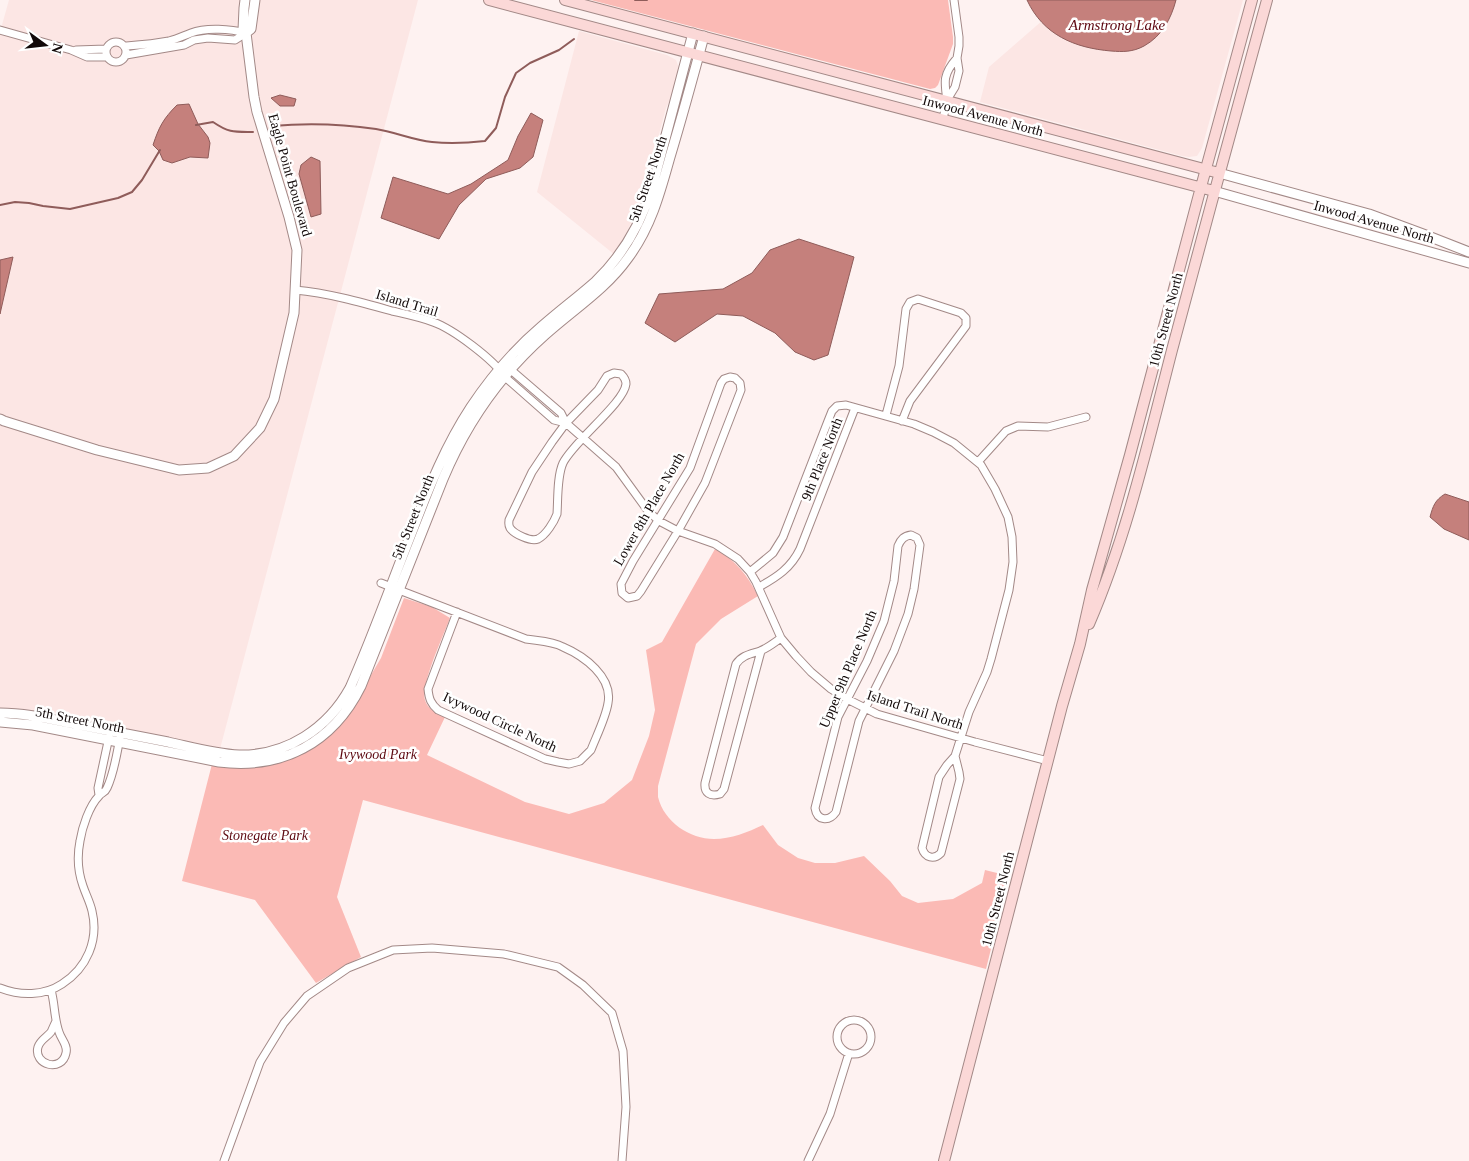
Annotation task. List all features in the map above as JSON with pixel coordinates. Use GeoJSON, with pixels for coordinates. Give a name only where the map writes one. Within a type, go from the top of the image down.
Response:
{"type":"FeatureCollection","features":[{"type":"Feature","properties":{"kind":"main road","name":"Inwood Avenue North"},"geometry":{"type":"LineString","coordinates":[[489,0],[1214,191]]}},
{"type":"Feature","properties":{"kind":"main road","name":"Inwood Avenue North"},"geometry":{"type":"LineString","coordinates":[[565,0],[1219,173]]}},
{"type":"Feature","properties":{"kind":"main road","name":"10th Street North"},"geometry":{"type":"LineString","coordinates":[[944,1161],[1080,644],[1092,590],[1130,456],[1252,0]]}},
{"type":"Feature","properties":{"kind":"main road","name":"10th Street North"},"geometry":{"type":"LineString","coordinates":[[1080,644],[1105,588],[1126,524],[1214,191],[1267,0]]}},
{"type":"Feature","properties":{"kind":"street","name":"Eagle Point Boulevard"},"geometry":{"type":"LineString","coordinates":[[0,419],[97,450],[179,470],[208,468],[234,456],[260,428],[274,399],[294,313],[297,250],[290,217],[254,97],[246,33],[243,30],[245,0]]}},
{"type":"Feature","properties":{"kind":"street","name":"Eagle Point Boulevard"},"geometry":{"type":"LineString","coordinates":[[246,33],[251,29],[255,0]]}},
{"type":"Feature","properties":{"kind":"street"},"geometry":{"type":"LineString","coordinates":[[943,119],[947,100],[955,87],[959,71],[957,58],[959,37],[954,0]]}},
{"type":"Feature","properties":{"kind":"street"},"geometry":{"type":"LineString","coordinates":[[0,30],[71,50],[107,53]]}},
{"type":"Feature","properties":{"kind":"street"},"geometry":{"type":"LineString","coordinates":[[203,30],[233,30],[246,33],[235,40],[208,38],[194,40],[184,45],[126,56],[117,62],[111,61],[107,53],[110,44],[113,42],[120,42],[125,46],[167,41],[203,30]]}},
{"type":"Feature","properties":{"kind":"street","name":"5th Street North"},"geometry":{"type":"LineString","coordinates":[[505,372],[540,327],[603,274],[631,237],[650,195],[693,33]]}},
{"type":"Feature","properties":{"kind":"street","name":"5th Street North"},"geometry":{"type":"LineString","coordinates":[[0,713],[36,716],[120,738],[237,754],[273,751],[299,740],[323,723],[345,697],[355,677],[394,588],[431,482],[447,448],[470,408],[545,335],[604,285],[623,265],[640,241],[658,199],[704,36]]}},
{"type":"Feature","properties":{"kind":"street"},"geometry":{"type":"LineString","coordinates":[[125,46],[126,56]]}},
{"type":"Feature","properties":{"kind":"street"},"geometry":{"type":"LineString","coordinates":[[947,100],[944,83],[948,68],[957,58]]}},
{"type":"Feature","properties":{"kind":"street","name":"Inwood Avenue North"},"geometry":{"type":"LineString","coordinates":[[1219,173],[1375,216],[1469,252]]}},
{"type":"Feature","properties":{"kind":"street","name":"Inwood Avenue North"},"geometry":{"type":"LineString","coordinates":[[1214,191],[1469,263]]}},
{"type":"Feature","properties":{"kind":"street","name":"Island Trail"},"geometry":{"type":"LineString","coordinates":[[295,290],[343,297],[434,322],[454,334],[505,372]]}},
{"type":"Feature","properties":{"kind":"street"},"geometry":{"type":"LineString","coordinates":[[886,415],[899,366],[906,309],[910,302],[918,300],[961,313],[966,318],[966,326],[962,334],[910,401],[902,421]]}},
{"type":"Feature","properties":{"kind":"street","name":"Island Trail North"},"geometry":{"type":"LineString","coordinates":[[505,372],[561,413],[566,423],[616,467],[648,510],[659,520],[678,532],[715,544],[738,559],[750,572],[759,587],[781,638],[815,676],[831,689],[847,699],[894,719],[1048,761]]}},
{"type":"Feature","properties":{"kind":"street"},"geometry":{"type":"LineString","coordinates":[[614,372],[621,374],[625,379],[626,386],[621,396],[582,438],[562,464],[555,520],[542,537],[536,540],[514,532],[509,525],[509,520],[532,472],[566,423],[598,390],[608,376],[614,372]]}},
{"type":"Feature","properties":{"kind":"street","name":"Lower 8th Place North"},"geometry":{"type":"LineString","coordinates":[[735,378],[740,383],[741,390],[705,483],[678,532],[637,596],[628,598],[625,596],[622,593],[621,584],[690,468],[721,383],[724,379],[735,378]]}},
{"type":"Feature","properties":{"kind":"street","name":"9th Place North"},"geometry":{"type":"LineString","coordinates":[[750,572],[772,553],[780,542],[832,411],[841,405],[855,408],[795,560],[776,578],[759,587]]}},
{"type":"Feature","properties":{"kind":"street"},"geometry":{"type":"LineString","coordinates":[[855,408],[886,415],[933,432],[954,443],[978,462],[995,489],[1008,517],[1012,537],[1013,562],[1009,590],[987,672],[969,712],[955,756],[939,777],[922,848],[926,856],[930,858],[941,852],[958,788],[959,772],[955,756]]}},
{"type":"Feature","properties":{"kind":"street"},"geometry":{"type":"LineString","coordinates":[[978,462],[1006,431],[1018,426],[1048,427],[1086,416]]}},
{"type":"Feature","properties":{"kind":"street","name":"Upper 9th Place North"},"geometry":{"type":"LineString","coordinates":[[911,535],[917,538],[920,545],[914,589],[908,614],[894,651],[866,708],[860,721],[836,812],[832,817],[826,819],[820,817],[816,814],[815,808],[837,722],[884,621],[894,581],[900,540],[911,535]]}},
{"type":"Feature","properties":{"kind":"street","name":"Ivywood Circle North"},"geometry":{"type":"LineString","coordinates":[[381,583],[457,612],[526,639],[563,647],[576,654],[598,671],[605,681],[608,704],[591,750],[586,756],[580,761],[568,764],[545,759],[438,710],[432,705],[428,689],[457,612]]}},
{"type":"Feature","properties":{"kind":"street"},"geometry":{"type":"LineString","coordinates":[[761,651],[724,790],[720,794],[712,795],[707,793],[704,783],[736,664],[738,660],[751,652],[761,651],[781,638]]}},
{"type":"Feature","properties":{"kind":"street","name":"5th Street North"},"geometry":{"type":"LineString","coordinates":[[0,722],[109,735]]}},
{"type":"Feature","properties":{"kind":"street"},"geometry":{"type":"LineString","coordinates":[[99,796],[98,788],[109,735]]}},
{"type":"Feature","properties":{"kind":"street"},"geometry":{"type":"LineString","coordinates":[[0,988],[25,994],[51,990],[62,984],[77,971],[86,958],[93,942],[94,918],[80,877],[78,850],[84,823],[109,782],[120,738]]}},
{"type":"Feature","properties":{"kind":"street"},"geometry":{"type":"LineString","coordinates":[[224,1161],[260,1062],[284,1023],[307,996],[348,968],[394,950],[432,948],[504,954],[558,967],[584,985],[612,1013],[623,1051],[626,1107],[622,1161]]}},
{"type":"Feature","properties":{"kind":"street"},"geometry":{"type":"LineString","coordinates":[[51,990],[56,1021],[67,1052],[62,1062],[50,1065],[40,1059],[38,1047],[56,1021]]}},
{"type":"Feature","properties":{"kind":"street"},"geometry":{"type":"LineString","coordinates":[[858,1021],[863,1023],[870,1031],[870,1042],[864,1051],[854,1054],[849,1053],[839,1043],[838,1034],[843,1025],[858,1021]]}},
{"type":"Feature","properties":{"kind":"street"},"geometry":{"type":"LineString","coordinates":[[808,1161],[830,1114],[849,1053]]}},
{"type":"Feature","properties":{"kind":"shaded area"},"geometry":{"type":"Polygon","coordinates":[[[9,0],[418,0],[220,749],[43,714],[0,710],[0,32],[9,0]]]}},
{"type":"Feature","properties":{"kind":"shaded area"},"geometry":{"type":"Polygon","coordinates":[[[1066,0],[1243,0],[1202,148],[1197,156],[1182,156],[980,102],[989,67],[1066,0]]]}},
{"type":"Feature","properties":{"kind":"shaded area"},"geometry":{"type":"Polygon","coordinates":[[[579,31],[667,55],[676,60],[679,68],[674,92],[666,108],[642,198],[615,255],[537,192],[579,31]]]}},
{"type":"Feature","properties":{"kind":"green space"},"geometry":{"type":"Polygon","coordinates":[[[591,0],[948,0],[953,44],[938,85],[930,89],[591,0]]]}},
{"type":"Feature","properties":{"kind":"green space","name":"Ivywood Park"},"geometry":{"type":"Polygon","coordinates":[[[715,549],[741,569],[758,596],[721,619],[696,644],[658,786],[658,797],[666,814],[687,832],[705,838],[720,839],[745,833],[763,825],[778,845],[798,858],[815,863],[835,863],[864,856],[890,881],[902,896],[918,903],[953,899],[982,883],[985,870],[1009,876],[986,969],[363,800],[337,897],[361,957],[316,983],[255,900],[182,881],[212,764],[246,767],[262,766],[303,753],[327,737],[344,721],[381,658],[404,598],[432,607],[450,618],[433,660],[424,693],[428,706],[445,717],[427,755],[525,802],[569,814],[604,803],[632,780],[649,736],[655,710],[646,650],[662,642],[715,549]]]}},
{"type":"Feature","properties":{"kind":"water","name":"Armstrong Lake"},"geometry":{"type":"Polygon","coordinates":[[[1027,0],[1176,0],[1168,20],[1156,37],[1140,48],[1120,51],[1085,47],[1062,38],[1042,22],[1027,0]]]}},
{"type":"Feature","properties":{"kind":"water"},"geometry":{"type":"Polygon","coordinates":[[[280,95],[296,99],[294,106],[280,106],[271,98],[280,95]]]}},
{"type":"Feature","properties":{"kind":"water"},"geometry":{"type":"Polygon","coordinates":[[[189,104],[198,124],[208,137],[210,143],[208,158],[190,157],[172,163],[163,160],[159,151],[153,145],[160,128],[177,105],[189,104]]]}},
{"type":"Feature","properties":{"kind":"water"},"geometry":{"type":"Polygon","coordinates":[[[531,113],[543,120],[533,157],[520,168],[486,179],[459,205],[439,239],[381,218],[393,177],[448,194],[471,184],[508,160],[518,136],[531,113]]]}},
{"type":"Feature","properties":{"kind":"water"},"geometry":{"type":"Polygon","coordinates":[[[311,157],[320,161],[321,214],[311,217],[299,174],[301,165],[311,157]]]}},
{"type":"Feature","properties":{"kind":"water"},"geometry":{"type":"Polygon","coordinates":[[[799,239],[854,257],[828,355],[814,360],[795,352],[775,333],[743,316],[717,314],[675,342],[645,323],[659,294],[723,289],[752,273],[770,250],[799,239]]]}},
{"type":"Feature","properties":{"kind":"water"},"geometry":{"type":"Polygon","coordinates":[[[13,257],[0,314],[0,260],[13,257]]]}},
{"type":"Feature","properties":{"kind":"water"},"geometry":{"type":"Polygon","coordinates":[[[1445,494],[1469,502],[1469,540],[1444,529],[1430,517],[1435,504],[1445,494]]]}},
{"type":"Feature","properties":{"kind":"waterway"},"geometry":{"type":"LineString","coordinates":[[635,0],[647,0]]}},
{"type":"Feature","properties":{"kind":"waterway"},"geometry":{"type":"LineString","coordinates":[[272,126],[298,124],[337,125],[376,129],[432,142],[459,143],[485,141],[496,128],[505,97],[516,73],[530,63],[559,50],[574,39]]}},
{"type":"Feature","properties":{"kind":"waterway"},"geometry":{"type":"LineString","coordinates":[[196,125],[213,122],[232,131],[253,132]]}},
{"type":"Feature","properties":{"kind":"waterway"},"geometry":{"type":"LineString","coordinates":[[0,205],[15,202],[70,209],[118,198],[132,192],[142,180],[160,150]]}},
{"type":"Feature","properties":{"kind":"park label","name":"Stonegate Park"},"geometry":{"type":"Point","coordinates":[265,835]}}]}
